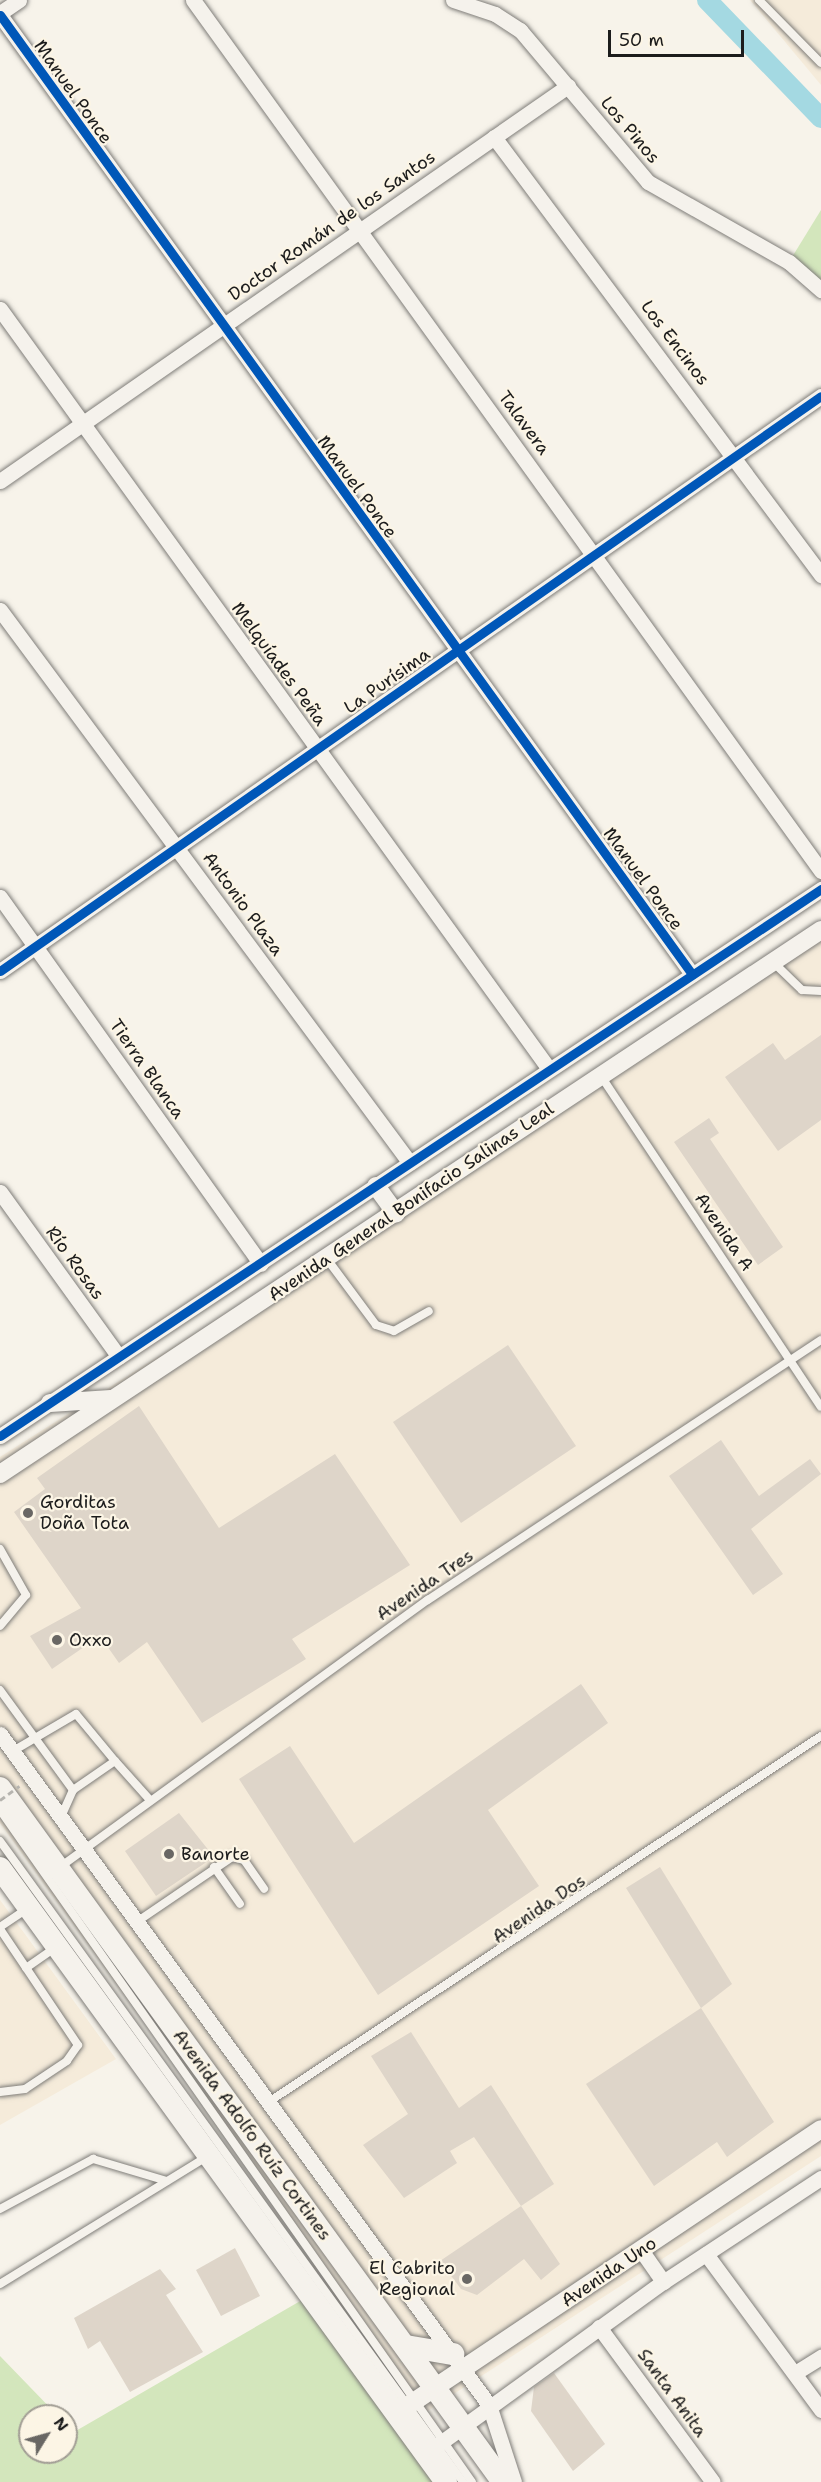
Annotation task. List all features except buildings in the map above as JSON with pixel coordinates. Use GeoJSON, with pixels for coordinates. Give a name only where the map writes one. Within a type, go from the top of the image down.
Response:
{"type":"FeatureCollection","features":[{"type":"Feature","properties":{"kind":"main road","name":"Avenida Adolfo Ruíz Cortines"},"geometry":{"type":"LineString","coordinates":[[9,1787],[57,1869],[406,2346],[502,2482]]}},
{"type":"Feature","properties":{"kind":"main road"},"geometry":{"type":"LineString","coordinates":[[0,1868],[209,2155],[407,2408],[435,2447],[446,2482]]}},
{"type":"Feature","properties":{"kind":"main road"},"geometry":{"type":"LineString","coordinates":[[406,2346],[459,2362]]}},
{"type":"Feature","properties":{"kind":"street"},"geometry":{"type":"LineString","coordinates":[[0,14],[20,0]]}},
{"type":"Feature","properties":{"kind":"street","name":"Talavera"},"geometry":{"type":"LineString","coordinates":[[193,0],[595,553],[821,871]]}},
{"type":"Feature","properties":{"kind":"street","name":"Los Pinos"},"geometry":{"type":"LineString","coordinates":[[453,0],[495,14],[520,30],[648,182],[789,262],[821,290]]}},
{"type":"Feature","properties":{"kind":"street","name":"Manuel Ponce"},"geometry":{"type":"LineString","coordinates":[[0,14],[220,327],[692,974]]}},
{"type":"Feature","properties":{"kind":"street","name":"Doctor Román de los Santos"},"geometry":{"type":"LineString","coordinates":[[0,481],[568,86]]}},
{"type":"Feature","properties":{"kind":"street","name":"Los Encinos"},"geometry":{"type":"LineString","coordinates":[[494,137],[735,456],[821,575]]}},
{"type":"Feature","properties":{"kind":"street","name":"Melquíades Peña"},"geometry":{"type":"LineString","coordinates":[[0,309],[549,1070]]}},
{"type":"Feature","properties":{"kind":"street","name":"La Purísima"},"geometry":{"type":"LineString","coordinates":[[0,971],[821,396]]}},
{"type":"Feature","properties":{"kind":"street","name":"Antonio Plaza"},"geometry":{"type":"LineString","coordinates":[[0,610],[410,1163]]}},
{"type":"Feature","properties":{"kind":"street"},"geometry":{"type":"LineString","coordinates":[[0,1436],[821,889]]}},
{"type":"Feature","properties":{"kind":"street","name":"Tierra Blanca"},"geometry":{"type":"LineString","coordinates":[[0,897],[261,1264]]}},
{"type":"Feature","properties":{"kind":"street","name":"Avenida General Bonifacio Salinas Leal"},"geometry":{"type":"LineString","coordinates":[[0,1474],[396,1214],[600,1075],[821,930]]}},
{"type":"Feature","properties":{"kind":"street"},"geometry":{"type":"LineString","coordinates":[[376,1186],[396,1214]]}},
{"type":"Feature","properties":{"kind":"street","name":"Río Rosas"},"geometry":{"type":"LineString","coordinates":[[0,1192],[119,1357]]}},
{"type":"Feature","properties":{"kind":"street"},"geometry":{"type":"LineString","coordinates":[[50,1402],[113,1399]]}},
{"type":"Feature","properties":{"kind":"street"},"geometry":{"type":"LineString","coordinates":[[0,1734],[270,2101],[489,2405],[514,2482]]}},
{"type":"Feature","properties":{"kind":"street","name":"Avenida Uno"},"geometry":{"type":"LineString","coordinates":[[407,2408],[437,2389],[459,2362],[641,2250],[821,2129]]}},
{"type":"Feature","properties":{"kind":"street"},"geometry":{"type":"LineString","coordinates":[[435,2447],[489,2405],[663,2282],[821,2178]]}},
{"type":"Feature","properties":{"kind":"street"},"geometry":{"type":"LineString","coordinates":[[641,2250],[663,2282]]}},
{"type":"Feature","properties":{"kind":"street"},"geometry":{"type":"LineString","coordinates":[[706,2254],[821,2410]]}},
{"type":"Feature","properties":{"kind":"street","name":"Santa Anita"},"geometry":{"type":"LineString","coordinates":[[600,2327],[713,2482]]}},
{"type":"Feature","properties":{"kind":"street"},"geometry":{"type":"LineString","coordinates":[[795,2373],[821,2357]]}},
{"type":"Feature","properties":{"kind":"lane"},"geometry":{"type":"LineString","coordinates":[[759,0],[821,63]]}},
{"type":"Feature","properties":{"kind":"lane"},"geometry":{"type":"LineString","coordinates":[[773,962],[802,990],[821,991]]}},
{"type":"Feature","properties":{"kind":"lane","name":"Avenida A"},"geometry":{"type":"LineString","coordinates":[[600,1075],[821,1407]]}},
{"type":"Feature","properties":{"kind":"lane"},"geometry":{"type":"LineString","coordinates":[[327,1259],[376,1325],[394,1331],[429,1311]]}},
{"type":"Feature","properties":{"kind":"lane","name":"Avenida Tres"},"geometry":{"type":"LineString","coordinates":[[57,1869],[428,1600],[821,1341]]}},
{"type":"Feature","properties":{"kind":"lane"},"geometry":{"type":"LineString","coordinates":[[0,1549],[26,1595],[19,1610],[0,1626]]}},
{"type":"Feature","properties":{"kind":"lane"},"geometry":{"type":"LineString","coordinates":[[0,1690],[73,1790]]}},
{"type":"Feature","properties":{"kind":"lane"},"geometry":{"type":"LineString","coordinates":[[13,1751],[76,1714],[150,1800]]}},
{"type":"Feature","properties":{"kind":"lane","name":"Avenida Dos"},"geometry":{"type":"LineString","coordinates":[[270,2101],[821,1736]]}},
{"type":"Feature","properties":{"kind":"lane"},"geometry":{"type":"LineString","coordinates":[[61,1817],[73,1790],[115,1761]]}},
{"type":"Feature","properties":{"kind":"lane"},"geometry":{"type":"LineString","coordinates":[[0,1810],[407,2408]]}},
{"type":"Feature","properties":{"kind":"lane"},"geometry":{"type":"LineString","coordinates":[[0,1841],[407,2408]]}},
{"type":"Feature","properties":{"kind":"lane"},"geometry":{"type":"LineString","coordinates":[[138,1921],[214,1867],[238,1856],[264,1889]]}},
{"type":"Feature","properties":{"kind":"lane"},"geometry":{"type":"LineString","coordinates":[[214,1867],[240,1904]]}},
{"type":"Feature","properties":{"kind":"lane"},"geometry":{"type":"LineString","coordinates":[[0,2092],[25,2089],[67,2061],[78,2045],[0,1928],[29,1908]]}},
{"type":"Feature","properties":{"kind":"lane"},"geometry":{"type":"LineString","coordinates":[[26,1968],[57,1947]]}},
{"type":"Feature","properties":{"kind":"lane"},"geometry":{"type":"LineString","coordinates":[[0,2284],[209,2155]]}},
{"type":"Feature","properties":{"kind":"lane"},"geometry":{"type":"LineString","coordinates":[[0,2209],[93,2159],[167,2181]]}},
{"type":"Feature","properties":{"kind":"lane"},"geometry":{"type":"LineString","coordinates":[[435,2447],[464,2482]]}},
{"type":"Feature","properties":{"kind":"lane"},"geometry":{"type":"LineString","coordinates":[[435,2447],[472,2482]]}},
{"type":"Feature","properties":{"kind":"path"},"geometry":{"type":"LineString","coordinates":[[0,1800],[9,1787]]}},
{"type":"Feature","properties":{"kind":"shaded area"},"geometry":{"type":"Polygon","coordinates":[[[750,0],[821,0],[821,85],[750,0]]]}},
{"type":"Feature","properties":{"kind":"shaded area"},"geometry":{"type":"Polygon","coordinates":[[[821,935],[821,2156],[426,2412],[0,1823],[0,1457],[821,935]]]}},
{"type":"Feature","properties":{"kind":"shaded area"},"geometry":{"type":"Polygon","coordinates":[[[0,1900],[116,2059],[0,2125],[0,1900]]]}},
{"type":"Feature","properties":{"kind":"green space"},"geometry":{"type":"Polygon","coordinates":[[[821,210],[821,290],[789,262],[821,210]]]}},
{"type":"Feature","properties":{"kind":"green space"},"geometry":{"type":"Polygon","coordinates":[[[302,2300],[433,2482],[0,2482],[0,2356],[46,2404],[18,2404],[18,2464],[78,2464],[78,2430],[302,2300]]]}},
{"type":"Feature","properties":{"kind":"waterway"},"geometry":{"type":"LineString","coordinates":[[707,0],[821,118]]}},
{"type":"Feature","properties":{"kind":"cycle path"},"geometry":{"type":"LineString","coordinates":[[0,15],[692,974]]}},
{"type":"Feature","properties":{"kind":"cycle path"},"geometry":{"type":"LineString","coordinates":[[0,971],[821,396]]}},
{"type":"Feature","properties":{"kind":"cycle path"},"geometry":{"type":"LineString","coordinates":[[0,1436],[821,889]]}},
{"type":"Feature","properties":{"kind":"place","name":"Gorditas Doña Tota"},"geometry":{"type":"Point","coordinates":[28,1513]}},
{"type":"Feature","properties":{"kind":"place","name":"Oxxo"},"geometry":{"type":"Point","coordinates":[57,1640]}},
{"type":"Feature","properties":{"kind":"place","name":"Banorte"},"geometry":{"type":"Point","coordinates":[169,1854]}},
{"type":"Feature","properties":{"kind":"place","name":"El Cabrito Regional"},"geometry":{"type":"Point","coordinates":[467,2279]}}]}
